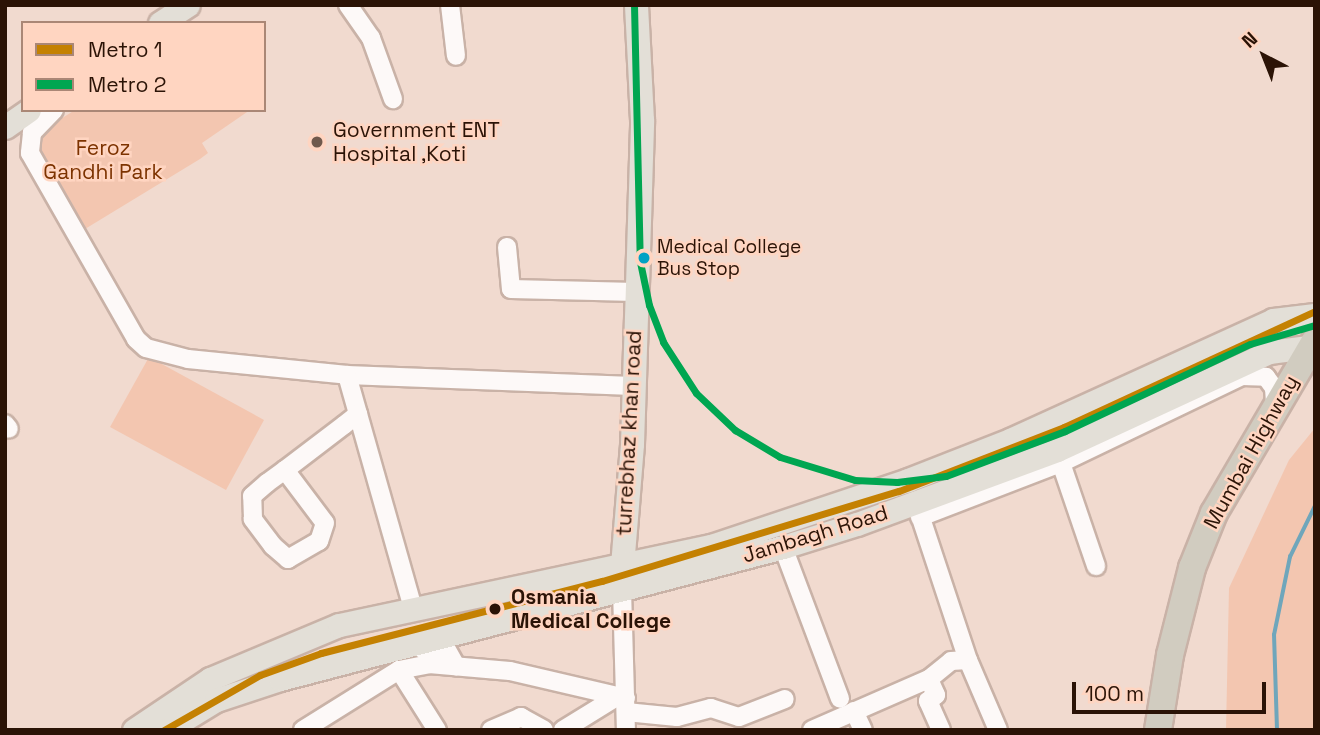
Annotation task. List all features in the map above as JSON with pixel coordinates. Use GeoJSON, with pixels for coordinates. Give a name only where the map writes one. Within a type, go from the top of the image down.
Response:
{"type":"FeatureCollection","features":[{"type":"Feature","properties":{"kind":"highway","name":"Mumbai Highway"},"geometry":{"type":"LineString","coordinates":[[1158,730],[1170,654],[1192,568],[1214,513],[1276,402],[1314,344]]}},
{"type":"Feature","properties":{"kind":"highway","name":"Mumbai Highway"},"geometry":{"type":"LineString","coordinates":[[1173,730],[1179,675],[1212,560],[1259,456],[1315,374]]}},
{"type":"Feature","properties":{"kind":"main road"},"geometry":{"type":"LineString","coordinates":[[163,21],[188,5]]}},
{"type":"Feature","properties":{"kind":"main road","name":"turrebhaz khan road"},"geometry":{"type":"LineString","coordinates":[[622,578],[633,386],[642,120],[636,5]]}},
{"type":"Feature","properties":{"kind":"main road"},"geometry":{"type":"LineString","coordinates":[[6,124],[26,112]]}},
{"type":"Feature","properties":{"kind":"main road","name":"Jambagh Road"},"geometry":{"type":"LineString","coordinates":[[622,578],[908,480],[1010,440],[1263,324],[1295,314],[1315,314]]}},
{"type":"Feature","properties":{"kind":"main road","name":"Jambagh Road"},"geometry":{"type":"LineString","coordinates":[[134,730],[222,673],[339,625],[456,600],[622,578],[783,547],[918,510],[1057,450],[1269,352],[1314,344]]}},
{"type":"Feature","properties":{"kind":"main road"},"geometry":{"type":"LineString","coordinates":[[167,730],[224,697],[486,623],[622,578]]}},
{"type":"Feature","properties":{"kind":"main road"},"geometry":{"type":"LineString","coordinates":[[456,600],[475,608],[486,623]]}},
{"type":"Feature","properties":{"kind":"main road"},"geometry":{"type":"LineString","coordinates":[[222,673],[218,682],[224,697]]}},
{"type":"Feature","properties":{"kind":"street"},"geometry":{"type":"LineString","coordinates":[[348,5],[371,38],[393,99]]}},
{"type":"Feature","properties":{"kind":"street"},"geometry":{"type":"LineString","coordinates":[[450,5],[456,56]]}},
{"type":"Feature","properties":{"kind":"street"},"geometry":{"type":"LineString","coordinates":[[52,112],[32,133],[30,153],[129,328],[146,348],[188,359],[347,375],[633,386]]}},
{"type":"Feature","properties":{"kind":"street"},"geometry":{"type":"LineString","coordinates":[[507,247],[511,289],[636,292]]}},
{"type":"Feature","properties":{"kind":"street"},"geometry":{"type":"LineString","coordinates":[[347,375],[413,609]]}},
{"type":"Feature","properties":{"kind":"street"},"geometry":{"type":"LineString","coordinates":[[998,730],[968,660],[918,510],[1061,463],[1242,376],[1266,377],[1274,388],[1276,402]]}},
{"type":"Feature","properties":{"kind":"street"},"geometry":{"type":"LineString","coordinates":[[285,470],[325,523],[319,541],[288,559],[273,547],[249,507],[253,496],[285,470],[358,414]]}},
{"type":"Feature","properties":{"kind":"street"},"geometry":{"type":"LineString","coordinates":[[1061,463],[1096,566]]}},
{"type":"Feature","properties":{"kind":"street"},"geometry":{"type":"LineString","coordinates":[[783,547],[839,699]]}},
{"type":"Feature","properties":{"kind":"street"},"geometry":{"type":"LineString","coordinates":[[622,578],[624,709]]}},
{"type":"Feature","properties":{"kind":"street"},"geometry":{"type":"LineString","coordinates":[[378,654],[446,648],[456,666]]}},
{"type":"Feature","properties":{"kind":"street"},"geometry":{"type":"LineString","coordinates":[[812,730],[929,679],[951,662],[968,660]]}},
{"type":"Feature","properties":{"kind":"street"},"geometry":{"type":"LineString","coordinates":[[303,730],[399,670],[429,664],[510,671],[624,709],[677,717],[711,708],[739,717],[785,699]]}},
{"type":"Feature","properties":{"kind":"street"},"geometry":{"type":"LineString","coordinates":[[399,670],[437,730]]}},
{"type":"Feature","properties":{"kind":"street"},"geometry":{"type":"LineString","coordinates":[[929,679],[936,695],[928,701],[941,730]]}},
{"type":"Feature","properties":{"kind":"street"},"geometry":{"type":"LineString","coordinates":[[562,730],[624,709]]}},
{"type":"Feature","properties":{"kind":"street"},"geometry":{"type":"LineString","coordinates":[[854,710],[863,730]]}},
{"type":"Feature","properties":{"kind":"street"},"geometry":{"type":"LineString","coordinates":[[491,730],[521,717],[544,730]]}},
{"type":"Feature","properties":{"kind":"green space","name":"Feroz Gandhi Park"},"geometry":{"type":"Polygon","coordinates":[[[72,112],[247,112],[202,143],[208,153],[200,159],[85,229],[32,137],[72,112]]]}},
{"type":"Feature","properties":{"kind":"green space"},"geometry":{"type":"Polygon","coordinates":[[[149,357],[264,420],[226,490],[110,427],[149,357]]]}},
{"type":"Feature","properties":{"kind":"green space"},"geometry":{"type":"Polygon","coordinates":[[[1315,428],[1315,730],[1226,730],[1229,588],[1289,460],[1315,428]]]}},
{"type":"Feature","properties":{"kind":"waterway"},"geometry":{"type":"LineString","coordinates":[[1277,730],[1274,635],[1290,557],[1315,506]]}},
{"type":"Feature","properties":{"kind":"metro line","name":"2"},"geometry":{"type":"LineString","coordinates":[[634,5],[640,262],[649,305],[663,342],[696,393],[735,430],[780,457],[855,480],[897,482],[946,476],[1065,431],[1250,344],[1315,325]]}},
{"type":"Feature","properties":{"kind":"metro line","name":"1"},"geometry":{"type":"LineString","coordinates":[[164,730],[260,675],[321,653],[602,581],[899,491],[1064,427],[1315,311]]}},
{"type":"Feature","properties":{"kind":"place","name":"Government ENT Hospital ,Koti"},"geometry":{"type":"Point","coordinates":[317,142]}},
{"type":"Feature","properties":{"kind":"place","name":"Medical College Bus Stop"},"geometry":{"type":"Point","coordinates":[644,258]}},
{"type":"Feature","properties":{"kind":"place","name":"Osmania Medical College"},"geometry":{"type":"Point","coordinates":[495,609]}}]}
